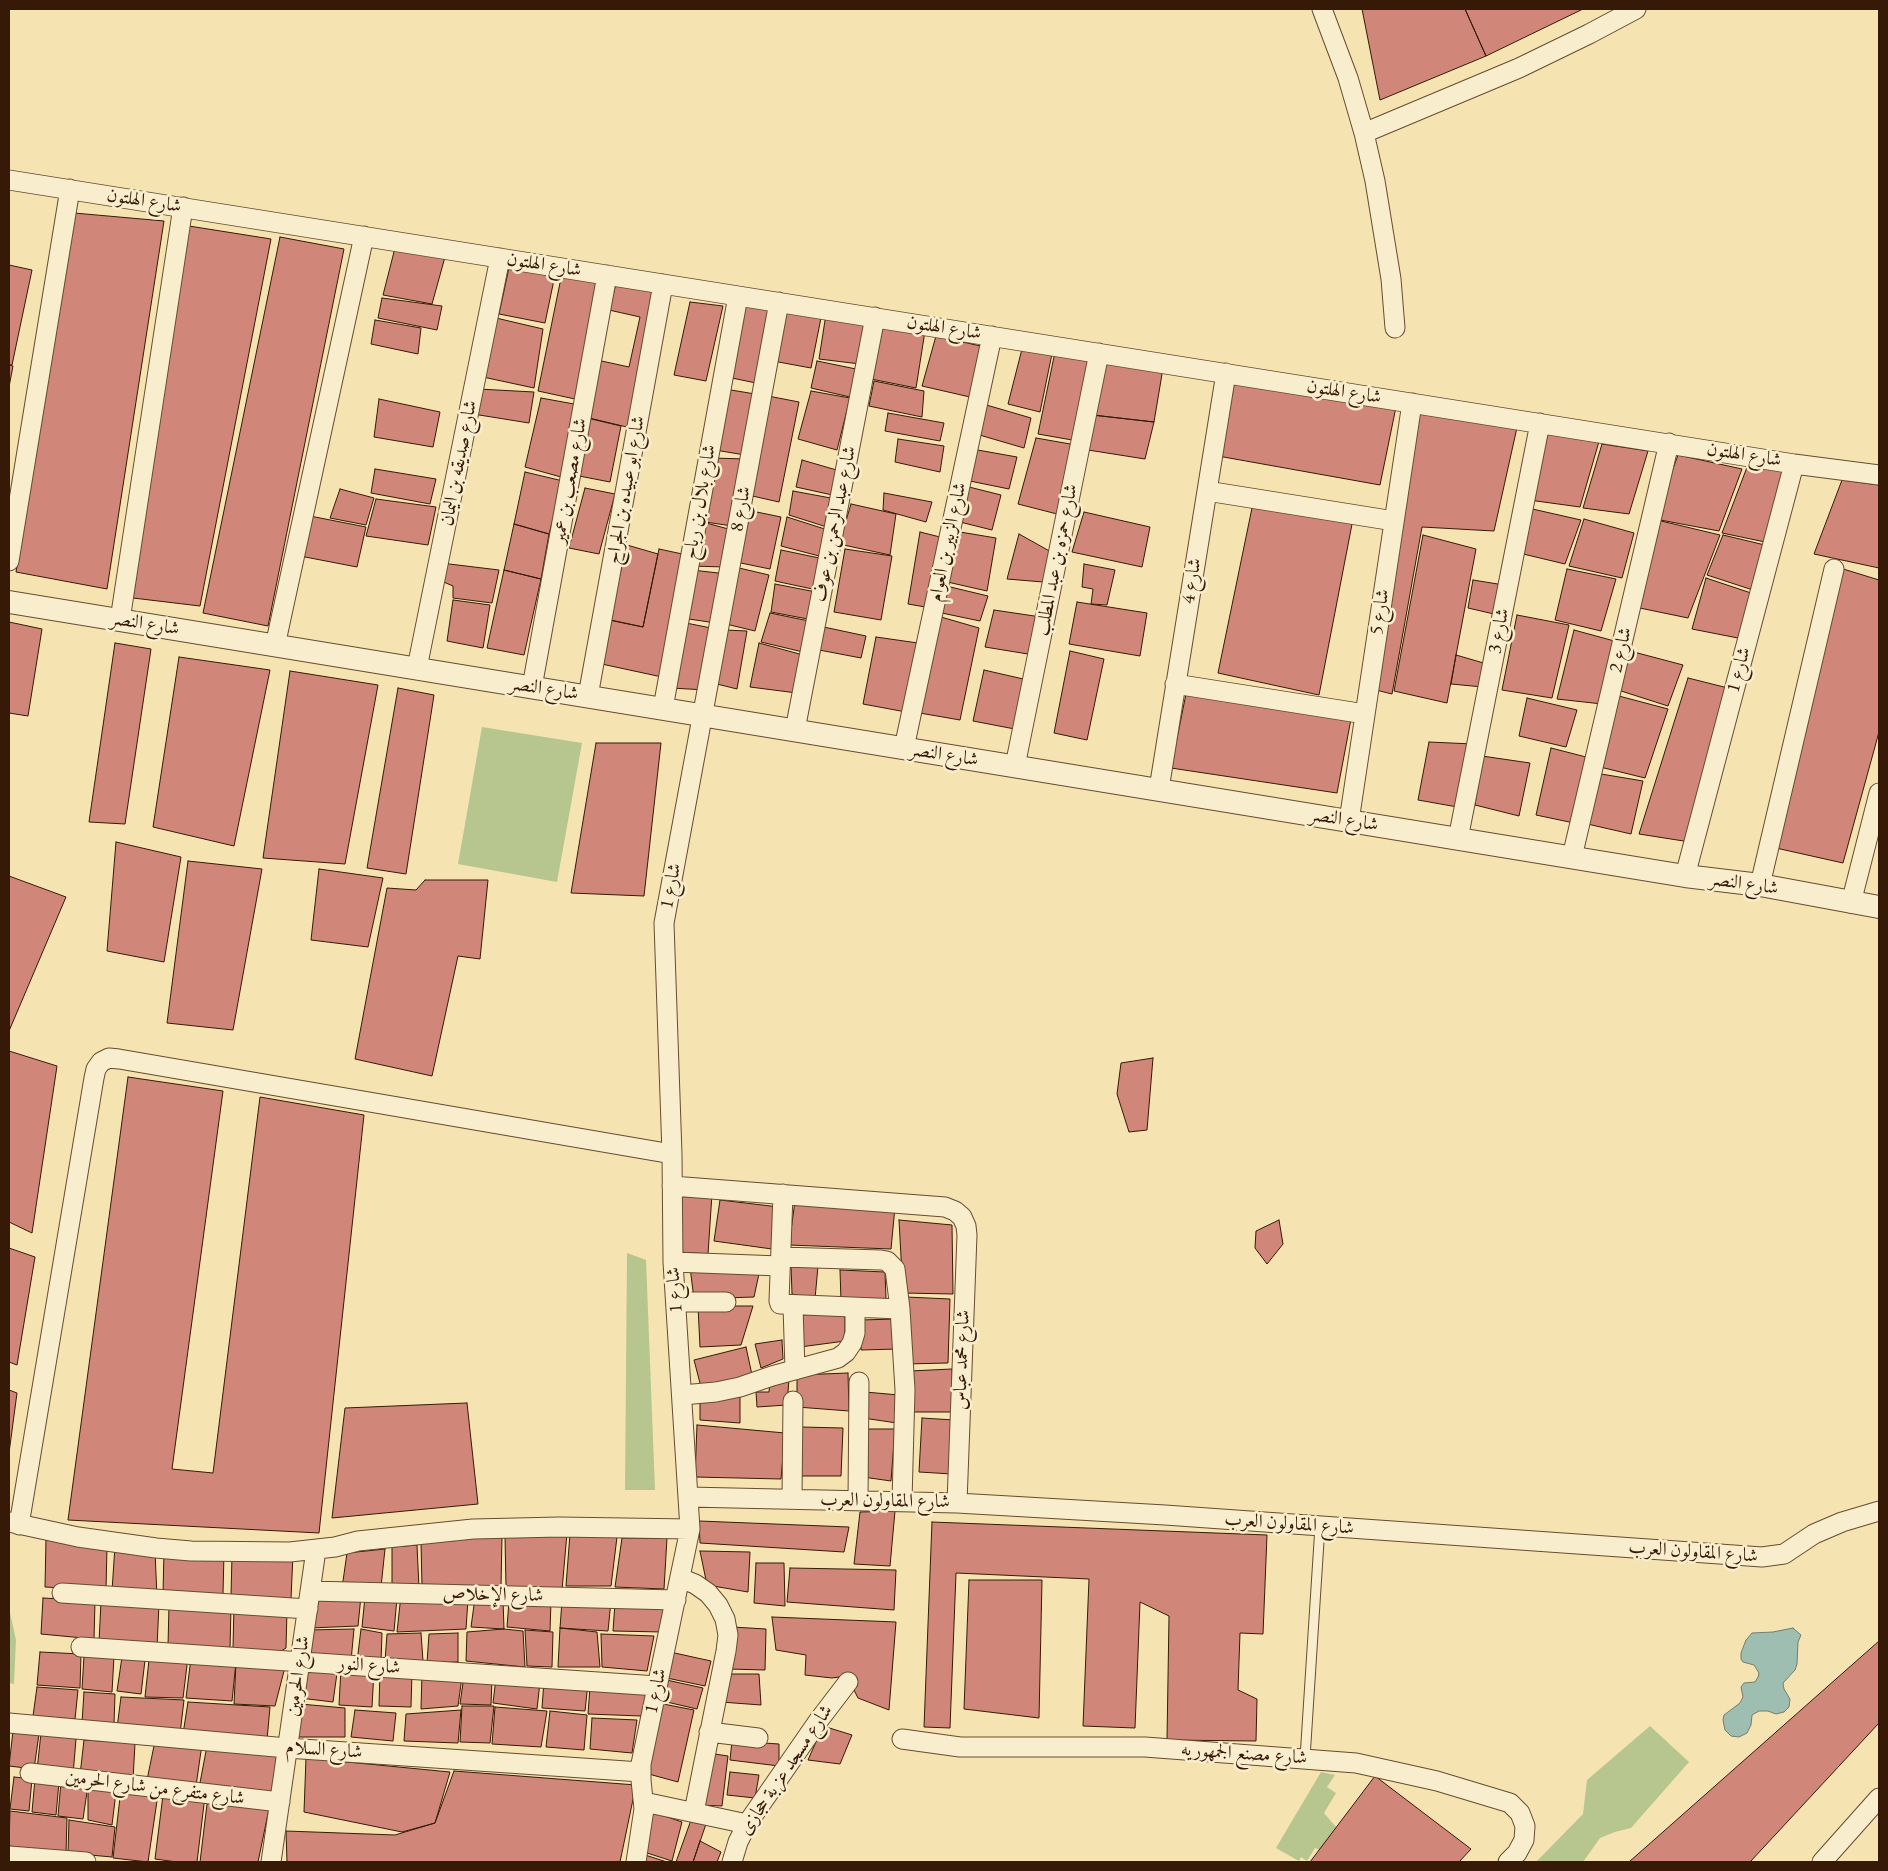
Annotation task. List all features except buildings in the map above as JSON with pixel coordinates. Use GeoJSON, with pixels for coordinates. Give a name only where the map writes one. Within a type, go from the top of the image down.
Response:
{"type":"FeatureCollection","features":[{"type":"Feature","properties":{"kind":"street"},"geometry":{"type":"LineString","coordinates":[[1322,9],[1348,78],[1364,133],[1384,230],[1395,328]]}},
{"type":"Feature","properties":{"kind":"street"},"geometry":{"type":"LineString","coordinates":[[1364,133],[1519,68],[1636,9]]}},
{"type":"Feature","properties":{"kind":"street","name":"شارع الهلتون"},"geometry":{"type":"LineString","coordinates":[[9,180],[1794,464],[1879,475]]}},
{"type":"Feature","properties":{"kind":"street"},"geometry":{"type":"LineString","coordinates":[[9,561],[70,189]]}},
{"type":"Feature","properties":{"kind":"street"},"geometry":{"type":"LineString","coordinates":[[120,620],[183,207]]}},
{"type":"Feature","properties":{"kind":"street"},"geometry":{"type":"LineString","coordinates":[[275,646],[364,236]]}},
{"type":"Feature","properties":{"kind":"street","name":"شارع صديقه بن اليمان"},"geometry":{"type":"LineString","coordinates":[[417,668],[500,258]]}},
{"type":"Feature","properties":{"kind":"street","name":"شارع مصعب بن عمير"},"geometry":{"type":"LineString","coordinates":[[532,687],[607,275]]}},
{"type":"Feature","properties":{"kind":"street","name":"شارع ابو عبيده بن الجراح"},"geometry":{"type":"LineString","coordinates":[[588,696],[663,284]]}},
{"type":"Feature","properties":{"kind":"street","name":"شارع بلال بن رباح"},"geometry":{"type":"LineString","coordinates":[[662,708],[738,296]]}},
{"type":"Feature","properties":{"kind":"street","name":"شارع 8"},"geometry":{"type":"LineString","coordinates":[[703,715],[779,302]]}},
{"type":"Feature","properties":{"kind":"street","name":"شارع عبد الرحمن بن عوف"},"geometry":{"type":"LineString","coordinates":[[795,730],[875,317]]}},
{"type":"Feature","properties":{"kind":"street","name":"شارع الزبير بن العوام"},"geometry":{"type":"LineString","coordinates":[[904,748],[992,336]]}},
{"type":"Feature","properties":{"kind":"street","name":"شارع حمزه بن عبد المطلب"},"geometry":{"type":"LineString","coordinates":[[1015,766],[1099,353]]}},
{"type":"Feature","properties":{"kind":"street","name":"شارع 4"},"geometry":{"type":"LineString","coordinates":[[1159,789],[1226,373]]}},
{"type":"Feature","properties":{"kind":"street","name":"شارع 5"},"geometry":{"type":"LineString","coordinates":[[1348,821],[1412,403]]}},
{"type":"Feature","properties":{"kind":"street","name":"شارع 3"},"geometry":{"type":"LineString","coordinates":[[1458,838],[1540,423]]}},
{"type":"Feature","properties":{"kind":"street","name":"شارع 2"},"geometry":{"type":"LineString","coordinates":[[1572,857],[1669,443]]}},
{"type":"Feature","properties":{"kind":"street","name":"شارع 1"},"geometry":{"type":"LineString","coordinates":[[1685,876],[1794,464]]}},
{"type":"Feature","properties":{"kind":"street"},"geometry":{"type":"LineString","coordinates":[[1207,490],[1394,521]]}},
{"type":"Feature","properties":{"kind":"street"},"geometry":{"type":"LineString","coordinates":[[1760,885],[1834,569]]}},
{"type":"Feature","properties":{"kind":"street","name":"شارع النصر"},"geometry":{"type":"LineString","coordinates":[[9,602],[1685,876],[1760,885],[1879,907]]}},
{"type":"Feature","properties":{"kind":"street"},"geometry":{"type":"LineString","coordinates":[[1175,684],[1365,714]]}},
{"type":"Feature","properties":{"kind":"street","name":"شارع 1"},"geometry":{"type":"LineString","coordinates":[[636,1862],[644,1802],[641,1772],[690,1529],[673,1262],[672,1154],[664,923],[703,715]]}},
{"type":"Feature","properties":{"kind":"street"},"geometry":{"type":"LineString","coordinates":[[1851,903],[1879,793]]}},
{"type":"Feature","properties":{"kind":"street"},"geometry":{"type":"LineString","coordinates":[[672,1154],[119,1059],[109,1058],[101,1062],[96,1069],[94,1078],[14,1524],[113,1543],[156,1548],[192,1551],[280,1552],[316,1550],[358,1541],[473,1529],[559,1527],[690,1529]]}},
{"type":"Feature","properties":{"kind":"street"},"geometry":{"type":"LineString","coordinates":[[672,1186],[783,1194],[779,1303],[782,1305],[900,1310]]}},
{"type":"Feature","properties":{"kind":"street","name":"شارع محمد عباس"},"geometry":{"type":"LineString","coordinates":[[783,1194],[945,1207],[955,1211],[962,1217],[967,1235],[957,1503]]}},
{"type":"Feature","properties":{"kind":"street"},"geometry":{"type":"LineString","coordinates":[[673,1262],[881,1260],[892,1264],[896,1273],[900,1310],[905,1390],[902,1501]]}},
{"type":"Feature","properties":{"kind":"street"},"geometry":{"type":"LineString","coordinates":[[676,1302],[726,1302]]}},
{"type":"Feature","properties":{"kind":"street"},"geometry":{"type":"LineString","coordinates":[[793,1306],[795,1370]]}},
{"type":"Feature","properties":{"kind":"street"},"geometry":{"type":"LineString","coordinates":[[682,1394],[716,1392],[740,1387],[838,1358],[846,1352],[852,1343],[855,1333],[855,1308]]}},
{"type":"Feature","properties":{"kind":"street"},"geometry":{"type":"LineString","coordinates":[[858,1501],[859,1382]]}},
{"type":"Feature","properties":{"kind":"street"},"geometry":{"type":"LineString","coordinates":[[792,1499],[794,1401]]}},
{"type":"Feature","properties":{"kind":"street","name":"شارع المقاولون العرب"},"geometry":{"type":"LineString","coordinates":[[688,1497],[957,1503],[1762,1557],[1784,1554],[1814,1534],[1829,1527],[1879,1511]]}},
{"type":"Feature","properties":{"kind":"street","name":"شارع الحرمين"},"geometry":{"type":"LineString","coordinates":[[271,1862],[316,1550]]}},
{"type":"Feature","properties":{"kind":"street"},"geometry":{"type":"LineString","coordinates":[[680,1578],[695,1584],[708,1593],[718,1605],[728,1635],[694,1812]]}},
{"type":"Feature","properties":{"kind":"street","name":"شارع الإخلاص"},"geometry":{"type":"LineString","coordinates":[[62,1593],[309,1600],[676,1600]]}},
{"type":"Feature","properties":{"kind":"street","name":"شارع النور"},"geometry":{"type":"LineString","coordinates":[[81,1647],[657,1686]]}},
{"type":"Feature","properties":{"kind":"street","name":"شارع مسجد عزبة حجازى"},"geometry":{"type":"LineString","coordinates":[[732,1862],[738,1842],[747,1824],[818,1720],[848,1682]]}},
{"type":"Feature","properties":{"kind":"street","name":"شارع السلام"},"geometry":{"type":"LineString","coordinates":[[9,1723],[288,1748],[641,1772]]}},
{"type":"Feature","properties":{"kind":"street"},"geometry":{"type":"LineString","coordinates":[[709,1732],[758,1738]]}},
{"type":"Feature","properties":{"kind":"street","name":"شارع مصنع الجمهوريه"},"geometry":{"type":"LineString","coordinates":[[902,1738],[960,1747],[1146,1746],[1356,1763],[1437,1781],[1510,1803],[1520,1813],[1525,1826],[1524,1840],[1508,1862]]}},
{"type":"Feature","properties":{"kind":"street","name":"شارع متفرع من شارع الحرمين"},"geometry":{"type":"LineString","coordinates":[[30,1773],[280,1802]]}},
{"type":"Feature","properties":{"kind":"street"},"geometry":{"type":"LineString","coordinates":[[1822,1862],[1879,1798]]}},
{"type":"Feature","properties":{"kind":"street"},"geometry":{"type":"LineString","coordinates":[[644,1802],[747,1824]]}},
{"type":"Feature","properties":{"kind":"street"},"geometry":{"type":"LineString","coordinates":[[9,1856],[86,1862]]}},
{"type":"Feature","properties":{"kind":"lane"},"geometry":{"type":"LineString","coordinates":[[1305,1758],[1320,1526]]}},
{"type":"Feature","properties":{"kind":"green space"},"geometry":{"type":"Polygon","coordinates":[[[482,727],[582,743],[557,882],[458,864],[482,727]]]}},
{"type":"Feature","properties":{"kind":"green space"},"geometry":{"type":"Polygon","coordinates":[[[627,1253],[646,1260],[655,1490],[625,1490],[627,1253]]]}},
{"type":"Feature","properties":{"kind":"green space"},"geometry":{"type":"Polygon","coordinates":[[[9,1608],[16,1640],[14,1684],[9,1683],[9,1608]]]}},
{"type":"Feature","properties":{"kind":"green space"},"geometry":{"type":"Polygon","coordinates":[[[1650,1726],[1689,1762],[1631,1828],[1600,1838],[1583,1862],[1536,1862],[1583,1814],[1587,1780],[1650,1726]]]}},
{"type":"Feature","properties":{"kind":"green space"},"geometry":{"type":"Polygon","coordinates":[[[1321,1772],[1335,1775],[1327,1787],[1336,1793],[1324,1813],[1336,1827],[1322,1851],[1315,1848],[1307,1861],[1301,1857],[1299,1861],[1276,1848],[1321,1772]]]}},
{"type":"Feature","properties":{"kind":"shaded area"},"geometry":{"type":"Polygon","coordinates":[[[1793,1628],[1801,1635],[1798,1642],[1795,1670],[1783,1683],[1790,1699],[1789,1707],[1784,1712],[1776,1714],[1768,1711],[1759,1711],[1752,1715],[1751,1725],[1747,1733],[1739,1737],[1731,1736],[1725,1730],[1724,1715],[1740,1703],[1743,1697],[1741,1687],[1744,1683],[1755,1682],[1759,1673],[1754,1665],[1743,1662],[1741,1659],[1741,1653],[1746,1640],[1752,1633],[1773,1632],[1793,1628]]]}}]}
